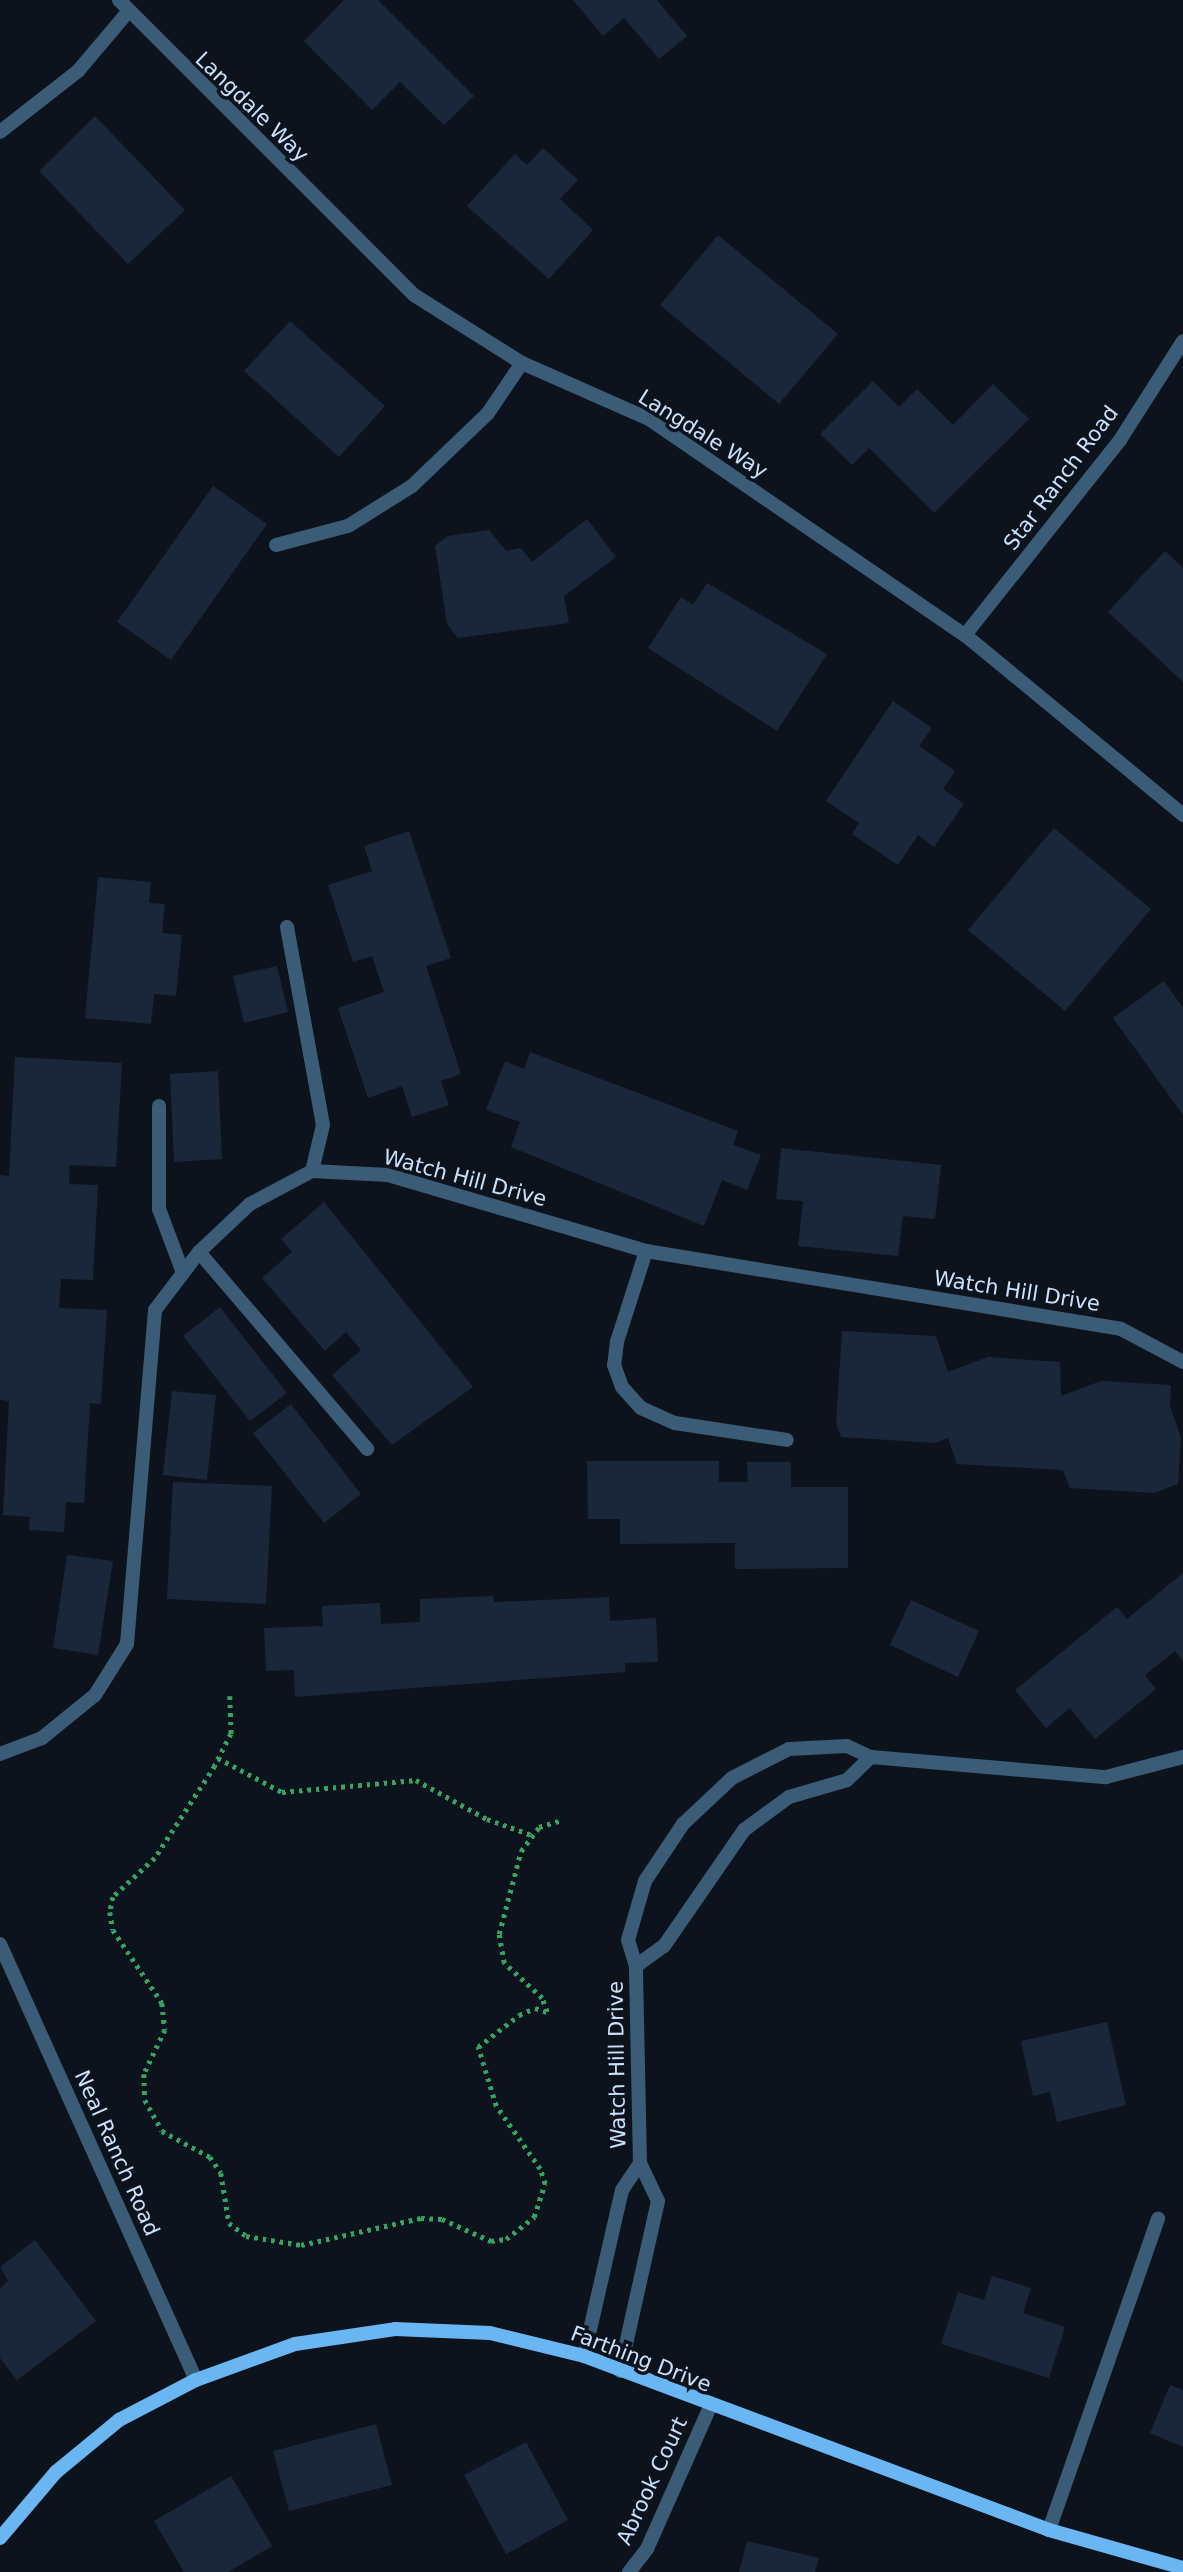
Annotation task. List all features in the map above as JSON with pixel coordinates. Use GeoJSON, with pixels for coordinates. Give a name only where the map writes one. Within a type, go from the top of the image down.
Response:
{"type":"FeatureCollection","features":[{"type":"Feature","properties":{"kind":"street","name":"Langdale Way"},"geometry":{"type":"LineString","coordinates":[[119,0],[127,13],[414,295],[522,363],[649,419],[965,635],[1183,815]]}},
{"type":"Feature","properties":{"kind":"street"},"geometry":{"type":"LineString","coordinates":[[0,132],[78,71],[127,13]]}},
{"type":"Feature","properties":{"kind":"street","name":"Star Ranch Road"},"geometry":{"type":"LineString","coordinates":[[965,635],[1120,440],[1183,341]]}},
{"type":"Feature","properties":{"kind":"street"},"geometry":{"type":"LineString","coordinates":[[276,545],[348,526],[412,486],[488,413],[522,363]]}},
{"type":"Feature","properties":{"kind":"street"},"geometry":{"type":"LineString","coordinates":[[0,1754],[42,1738],[96,1695],[127,1644],[155,1310],[199,1252],[250,1205],[312,1171],[323,1125],[287,927]]}},
{"type":"Feature","properties":{"kind":"street"},"geometry":{"type":"LineString","coordinates":[[159,1106],[159,1209],[183,1273]]}},
{"type":"Feature","properties":{"kind":"street","name":"Watch Hill Drive"},"geometry":{"type":"LineString","coordinates":[[312,1171],[388,1175],[646,1251],[1121,1329],[1183,1362]]}},
{"type":"Feature","properties":{"kind":"street"},"geometry":{"type":"LineString","coordinates":[[646,1251],[617,1342],[614,1365],[622,1387],[641,1408],[675,1423],[787,1440]]}},
{"type":"Feature","properties":{"kind":"street"},"geometry":{"type":"LineString","coordinates":[[199,1252],[367,1448]]}},
{"type":"Feature","properties":{"kind":"street","name":"Watch Hill Drive"},"geometry":{"type":"LineString","coordinates":[[620,2371],[658,2201],[640,2163],[636,1966],[628,1940],[645,1881],[706,1801],[743,1771],[789,1749],[847,1746],[871,1757],[1106,1777],[1183,1757]]}},
{"type":"Feature","properties":{"kind":"street","name":"Watch Hill Drive"},"geometry":{"type":"LineString","coordinates":[[636,1966],[664,1946],[744,1830],[789,1797],[847,1780],[871,1757]]}},
{"type":"Feature","properties":{"kind":"street","name":"Neal Ranch Road"},"geometry":{"type":"LineString","coordinates":[[0,1944],[196,2380]]}},
{"type":"Feature","properties":{"kind":"street","name":"Watch Hill Drive"},"geometry":{"type":"LineString","coordinates":[[584,2356],[622,2190],[640,2163]]}},
{"type":"Feature","properties":{"kind":"street"},"geometry":{"type":"LineString","coordinates":[[1049,2530],[1158,2219]]}},
{"type":"Feature","properties":{"kind":"street","name":"Farthing Drive"},"geometry":{"type":"LineString","coordinates":[[0,2538],[56,2472],[119,2420],[196,2380],[295,2344],[395,2329],[490,2333],[584,2356],[710,2407],[1049,2530],[1183,2568]]}},
{"type":"Feature","properties":{"kind":"street","name":"Abrook Court"},"geometry":{"type":"LineString","coordinates":[[629,2572],[647,2549],[710,2407]]}},
{"type":"Feature","properties":{"kind":"path"},"geometry":{"type":"LineString","coordinates":[[230,1696],[231,1734],[218,1758],[166,1843],[124,1882],[110,1912],[113,1930],[162,2003],[165,2030],[144,2074],[145,2100],[162,2131],[210,2157],[220,2173],[229,2223],[246,2236],[301,2245],[421,2218],[442,2219],[491,2241],[506,2239],[534,2217],[545,2184],[540,2169],[496,2106],[478,2047],[519,2015],[535,2008],[547,2012],[542,1998],[504,1963],[500,1949],[510,1882],[532,1835],[559,1821]]}},
{"type":"Feature","properties":{"kind":"path"},"geometry":{"type":"LineString","coordinates":[[218,1758],[282,1792],[416,1780],[487,1819],[532,1835]]}},
{"type":"Feature","properties":{"kind":"building"},"geometry":{"type":"Polygon","coordinates":[[[344,0],[378,0],[474,96],[444,125],[400,82],[372,110],[304,41],[344,0]]]}},
{"type":"Feature","properties":{"kind":"building"},"geometry":{"type":"Polygon","coordinates":[[[573,0],[657,0],[687,36],[659,59],[624,18],[603,36],[573,0]]]}},
{"type":"Feature","properties":{"kind":"building"},"geometry":{"type":"Polygon","coordinates":[[[95,116],[185,210],[128,264],[39,171],[95,116]]]}},
{"type":"Feature","properties":{"kind":"building"},"geometry":{"type":"Polygon","coordinates":[[[543,148],[578,180],[560,199],[593,230],[549,279],[467,206],[515,154],[527,165],[543,148]]]}},
{"type":"Feature","properties":{"kind":"building"},"geometry":{"type":"Polygon","coordinates":[[[718,235],[838,334],[779,404],[660,305],[718,235]]]}},
{"type":"Feature","properties":{"kind":"building"},"geometry":{"type":"Polygon","coordinates":[[[290,321],[385,406],[339,457],[244,371],[290,321]]]}},
{"type":"Feature","properties":{"kind":"building"},"geometry":{"type":"Polygon","coordinates":[[[873,381],[899,407],[917,389],[953,425],[993,384],[1029,419],[934,513],[869,448],[852,465],[820,434],[873,381]]]}},
{"type":"Feature","properties":{"kind":"building"},"geometry":{"type":"Polygon","coordinates":[[[213,486],[267,524],[171,660],[117,622],[213,486]]]}},
{"type":"Feature","properties":{"kind":"building"},"geometry":{"type":"Polygon","coordinates":[[[587,519],[616,557],[564,596],[569,623],[458,638],[447,624],[435,546],[448,536],[489,530],[506,551],[521,548],[532,562],[587,519]]]}},
{"type":"Feature","properties":{"kind":"building"},"geometry":{"type":"Polygon","coordinates":[[[1165,551],[1183,568],[1183,682],[1108,612],[1165,551]]]}},
{"type":"Feature","properties":{"kind":"building"},"geometry":{"type":"Polygon","coordinates":[[[707,583],[827,654],[777,731],[648,648],[681,597],[693,605],[707,583]]]}},
{"type":"Feature","properties":{"kind":"building"},"geometry":{"type":"Polygon","coordinates":[[[893,701],[932,728],[919,746],[955,771],[943,789],[964,804],[934,847],[918,835],[898,865],[852,834],[859,823],[826,801],[893,701]]]}},
{"type":"Feature","properties":{"kind":"building"},"geometry":{"type":"Polygon","coordinates":[[[1054,828],[1151,909],[1065,1011],[968,930],[1054,828]]]}},
{"type":"Feature","properties":{"kind":"building"},"geometry":{"type":"Polygon","coordinates":[[[409,831],[451,958],[426,966],[461,1074],[441,1081],[449,1105],[412,1117],[402,1086],[368,1098],[338,1008],[384,992],[372,956],[353,962],[328,885],[372,871],[364,846],[409,831]]]}},
{"type":"Feature","properties":{"kind":"building"},"geometry":{"type":"Polygon","coordinates":[[[98,877],[151,882],[149,903],[165,904],[162,933],[182,935],[176,996],[154,994],[151,1024],[85,1018],[98,877]]]}},
{"type":"Feature","properties":{"kind":"building"},"geometry":{"type":"Polygon","coordinates":[[[277,966],[288,1012],[244,1023],[233,976],[277,966]]]}},
{"type":"Feature","properties":{"kind":"building"},"geometry":{"type":"Polygon","coordinates":[[[1164,981],[1183,1008],[1183,1115],[1113,1018],[1164,981]]]}},
{"type":"Feature","properties":{"kind":"building"},"geometry":{"type":"Polygon","coordinates":[[[530,1052],[738,1131],[733,1145],[761,1155],[747,1190],[722,1180],[704,1226],[511,1147],[520,1122],[486,1110],[505,1061],[524,1069],[530,1052]]]}},
{"type":"Feature","properties":{"kind":"building"},"geometry":{"type":"Polygon","coordinates":[[[15,1057],[122,1063],[116,1167],[70,1165],[69,1184],[98,1185],[93,1280],[61,1279],[59,1308],[107,1310],[101,1404],[90,1403],[84,1503],[66,1502],[64,1532],[29,1530],[30,1517],[3,1515],[9,1401],[0,1400],[0,1175],[9,1176],[15,1057]]]}},
{"type":"Feature","properties":{"kind":"building"},"geometry":{"type":"Polygon","coordinates":[[[218,1071],[222,1159],[174,1162],[170,1074],[218,1071]]]}},
{"type":"Feature","properties":{"kind":"building"},"geometry":{"type":"Polygon","coordinates":[[[781,1148],[941,1165],[935,1219],[903,1216],[898,1256],[798,1246],[803,1201],[776,1199],[781,1148]]]}},
{"type":"Feature","properties":{"kind":"building"},"geometry":{"type":"Polygon","coordinates":[[[324,1202],[473,1387],[392,1445],[332,1375],[361,1350],[346,1332],[325,1351],[262,1278],[292,1252],[281,1239],[324,1202]]]}},
{"type":"Feature","properties":{"kind":"building"},"geometry":{"type":"Polygon","coordinates":[[[220,1307],[287,1393],[250,1421],[183,1336],[220,1307]]]}},
{"type":"Feature","properties":{"kind":"building"},"geometry":{"type":"Polygon","coordinates":[[[842,1331],[936,1336],[948,1372],[988,1357],[1060,1362],[1061,1396],[1101,1381],[1171,1385],[1170,1406],[1181,1438],[1178,1484],[1154,1493],[1070,1488],[1063,1470],[957,1464],[948,1438],[935,1443],[841,1437],[836,1423],[842,1331]]]}},
{"type":"Feature","properties":{"kind":"building"},"geometry":{"type":"Polygon","coordinates":[[[172,1391],[216,1395],[207,1480],[163,1475],[172,1391]]]}},
{"type":"Feature","properties":{"kind":"building"},"geometry":{"type":"Polygon","coordinates":[[[291,1404],[361,1494],[324,1523],[253,1433],[291,1404]]]}},
{"type":"Feature","properties":{"kind":"building"},"geometry":{"type":"Polygon","coordinates":[[[587,1461],[719,1461],[719,1482],[748,1482],[747,1462],[791,1462],[791,1487],[848,1487],[848,1568],[735,1569],[735,1543],[620,1544],[620,1519],[588,1519],[587,1461]]]}},
{"type":"Feature","properties":{"kind":"building"},"geometry":{"type":"Polygon","coordinates":[[[173,1482],[272,1486],[266,1604],[167,1599],[173,1482]]]}},
{"type":"Feature","properties":{"kind":"building"},"geometry":{"type":"Polygon","coordinates":[[[67,1555],[113,1561],[98,1655],[53,1648],[67,1555]]]}},
{"type":"Feature","properties":{"kind":"building"},"geometry":{"type":"Polygon","coordinates":[[[1183,1573],[1183,1661],[1175,1651],[1145,1675],[1156,1689],[1095,1739],[1070,1708],[1046,1728],[1015,1690],[1117,1607],[1127,1619],[1183,1573]]]}},
{"type":"Feature","properties":{"kind":"building"},"geometry":{"type":"Polygon","coordinates":[[[493,1596],[494,1602],[609,1597],[610,1621],[656,1618],[658,1662],[625,1663],[625,1672],[295,1697],[294,1670],[266,1671],[264,1628],[323,1626],[322,1606],[380,1603],[381,1624],[420,1622],[420,1599],[493,1596]]]}},
{"type":"Feature","properties":{"kind":"building"},"geometry":{"type":"Polygon","coordinates":[[[911,1600],[979,1631],[958,1677],[890,1645],[911,1600]]]}},
{"type":"Feature","properties":{"kind":"building"},"geometry":{"type":"Polygon","coordinates":[[[1107,2022],[1126,2105],[1057,2122],[1050,2092],[1033,2096],[1021,2041],[1107,2022]]]}},
{"type":"Feature","properties":{"kind":"building"},"geometry":{"type":"Polygon","coordinates":[[[35,2240],[96,2321],[17,2380],[0,2358],[0,2288],[8,2281],[0,2267],[35,2240]]]}},
{"type":"Feature","properties":{"kind":"building"},"geometry":{"type":"Polygon","coordinates":[[[992,2276],[1031,2288],[1023,2313],[1065,2327],[1049,2378],[941,2344],[958,2292],[984,2300],[992,2276]]]}},
{"type":"Feature","properties":{"kind":"building"},"geometry":{"type":"Polygon","coordinates":[[[1170,2385],[1183,2390],[1183,2447],[1150,2433],[1170,2385]]]}},
{"type":"Feature","properties":{"kind":"building"},"geometry":{"type":"Polygon","coordinates":[[[376,2424],[392,2485],[289,2511],[273,2451],[376,2424]]]}},
{"type":"Feature","properties":{"kind":"building"},"geometry":{"type":"Polygon","coordinates":[[[526,2442],[568,2520],[506,2554],[464,2475],[526,2442]]]}},
{"type":"Feature","properties":{"kind":"building"},"geometry":{"type":"Polygon","coordinates":[[[231,2476],[272,2546],[228,2572],[184,2572],[154,2521],[231,2476]]]}},
{"type":"Feature","properties":{"kind":"building"},"geometry":{"type":"Polygon","coordinates":[[[747,2541],[819,2558],[815,2572],[739,2572],[747,2541]]]}}]}
